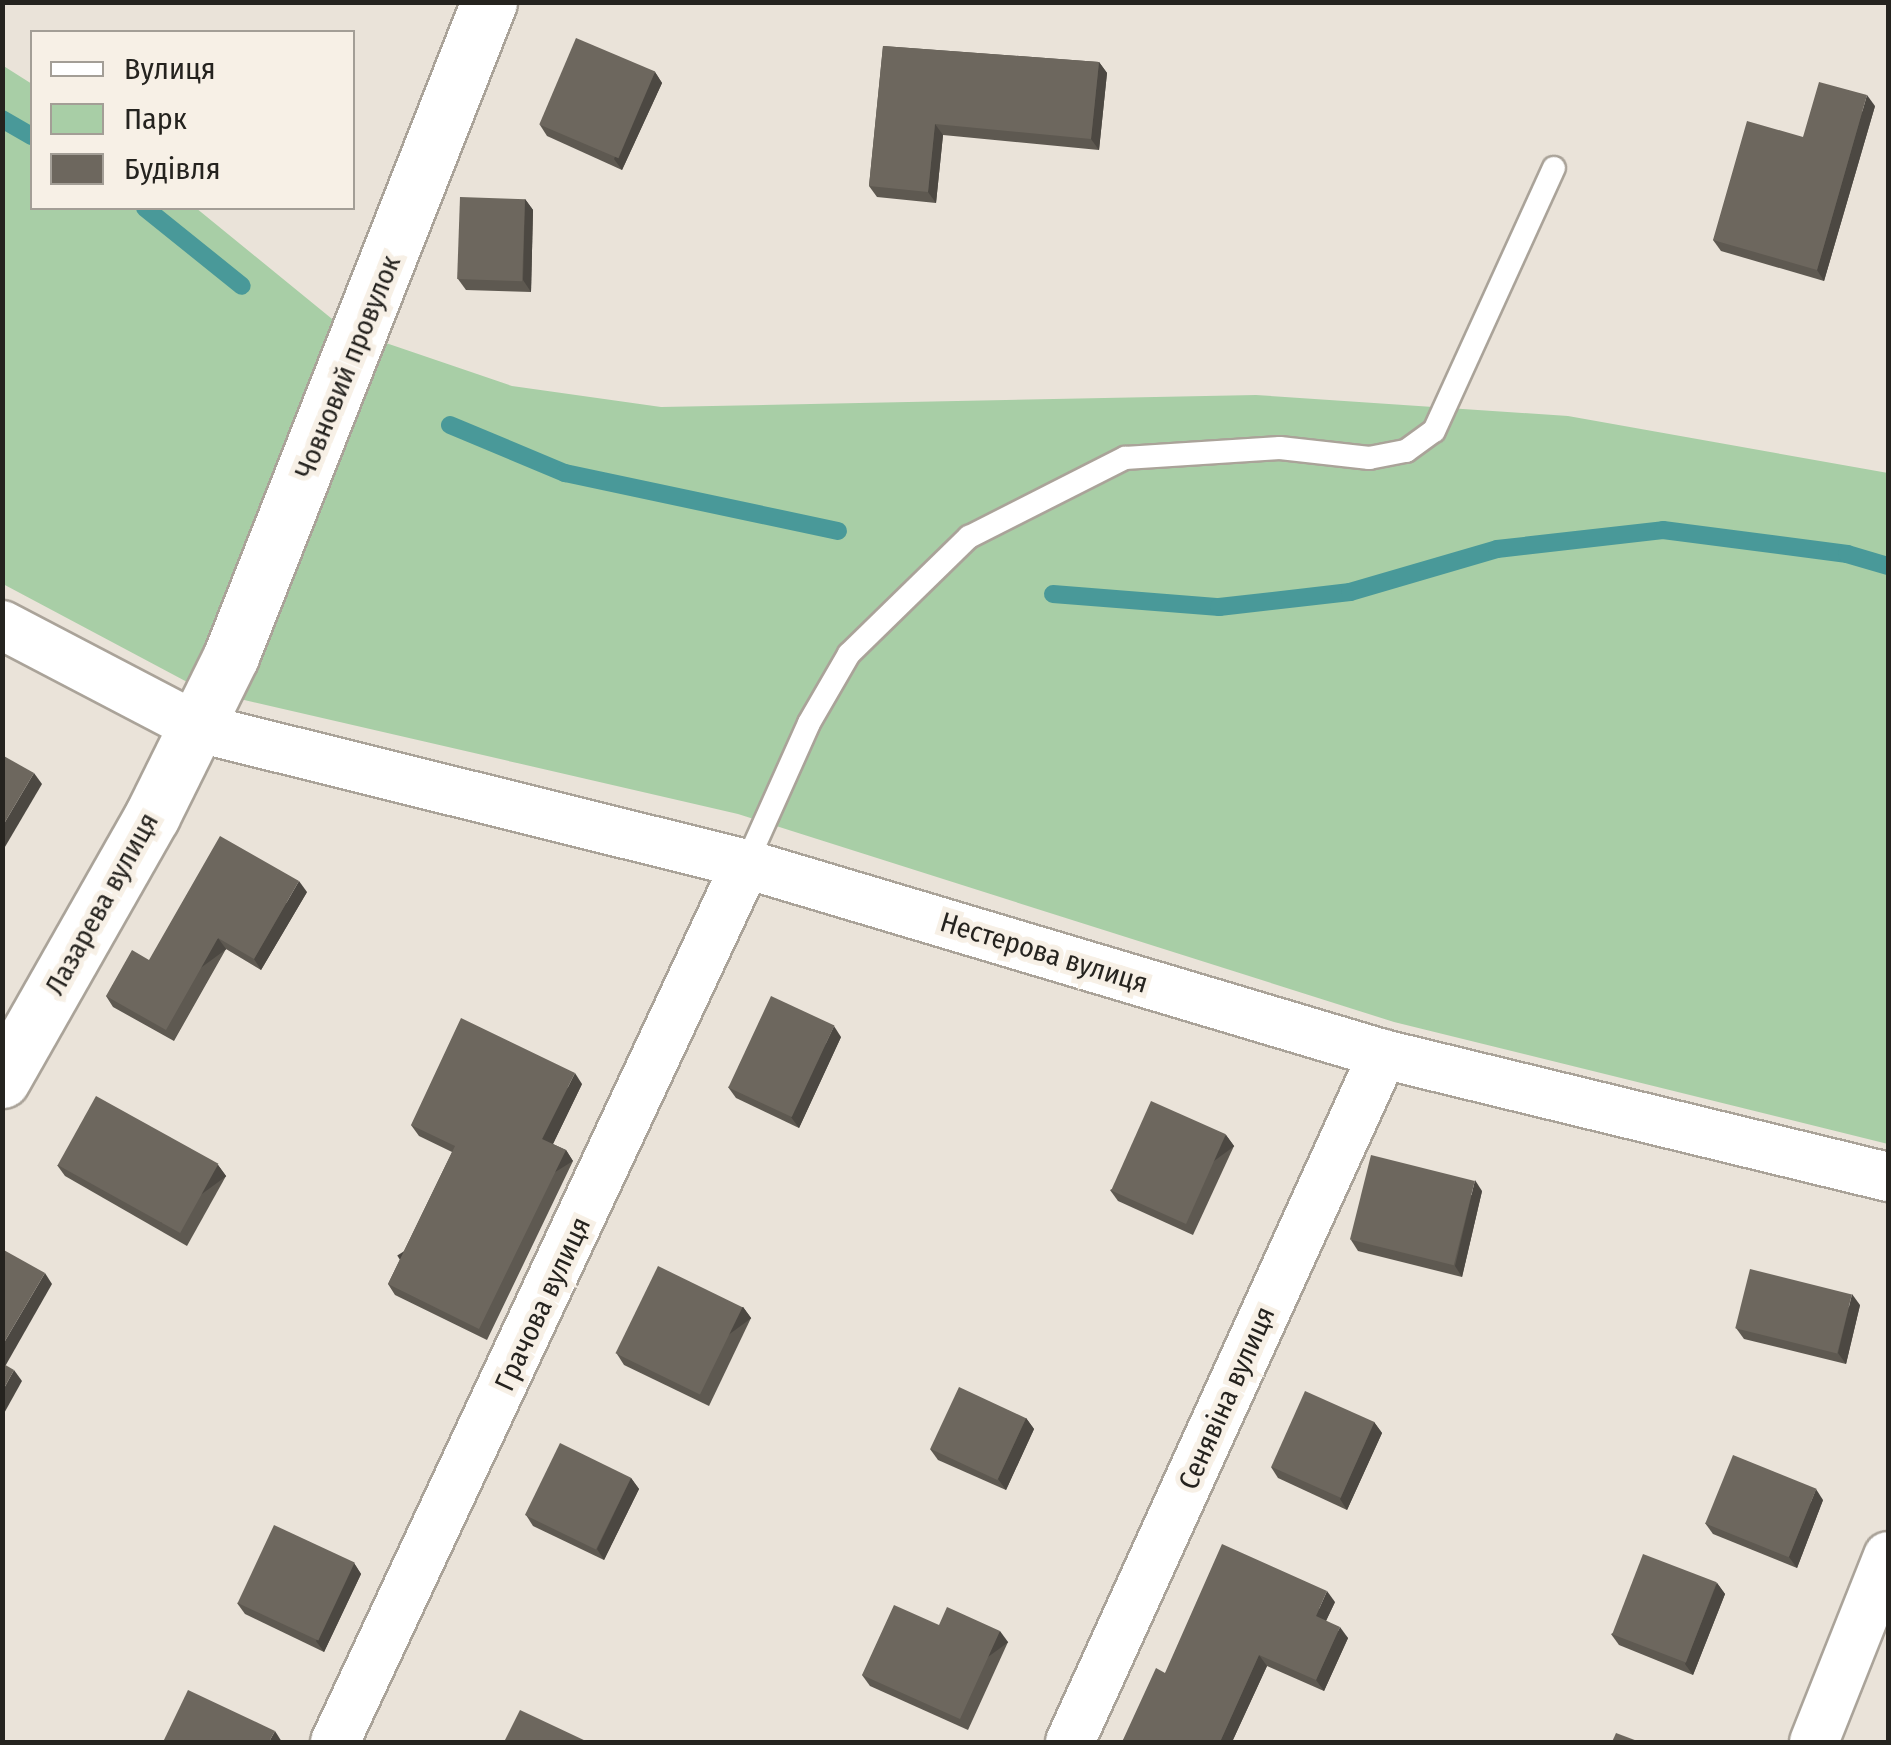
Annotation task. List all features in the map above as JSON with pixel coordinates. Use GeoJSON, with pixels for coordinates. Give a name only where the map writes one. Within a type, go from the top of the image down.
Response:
{"type":"FeatureCollection","features":[{"type":"Feature","properties":{"kind":"street","name":"Човновий провулок"},"geometry":{"type":"LineString","coordinates":[[198,728],[422,182],[489,2]]}},
{"type":"Feature","properties":{"kind":"street","name":"Нестерова вулиця"},"geometry":{"type":"LineString","coordinates":[[2,625],[198,728],[746,864],[1384,1054],[1888,1178]]}},
{"type":"Feature","properties":{"kind":"street","name":"Лазарева вулиця"},"geometry":{"type":"LineString","coordinates":[[2,1080],[198,728]]}},
{"type":"Feature","properties":{"kind":"street","name":"Грачова вулиця"},"geometry":{"type":"LineString","coordinates":[[335,1742],[746,864]]}},
{"type":"Feature","properties":{"kind":"street","name":"Сенявіна вулиця"},"geometry":{"type":"LineString","coordinates":[[1070,1742],[1384,1054]]}},
{"type":"Feature","properties":{"kind":"street"},"geometry":{"type":"LineString","coordinates":[[1814,1742],[1888,1556]]}},
{"type":"Feature","properties":{"kind":"lane"},"geometry":{"type":"LineString","coordinates":[[746,864],[809,723],[849,654],[970,537],[1125,458],[1280,448],[1369,458],[1406,451],[1434,430],[1554,168]]}},
{"type":"Feature","properties":{"kind":"green space"},"geometry":{"type":"Polygon","coordinates":[[[2,65],[30,83],[30,210],[198,210],[337,323],[189,683],[3,584],[2,65]]]}},
{"type":"Feature","properties":{"kind":"green space"},"geometry":{"type":"Polygon","coordinates":[[[383,342],[512,386],[661,407],[1256,395],[1568,416],[1888,473],[1888,1144],[1394,1022],[738,814],[240,699],[383,342]]]}},
{"type":"Feature","properties":{"kind":"building"},"geometry":{"type":"Polygon","coordinates":[[[576,38],[655,72],[618,158],[539,125],[576,38]]]}},
{"type":"Feature","properties":{"kind":"building"},"geometry":{"type":"Polygon","coordinates":[[[883,46],[1099,62],[1091,139],[935,124],[928,192],[869,186],[883,46]]]}},
{"type":"Feature","properties":{"kind":"building"},"geometry":{"type":"Polygon","coordinates":[[[1819,82],[1867,95],[1817,270],[1713,240],[1747,121],[1803,137],[1819,82]]]}},
{"type":"Feature","properties":{"kind":"building"},"geometry":{"type":"Polygon","coordinates":[[[460,197],[525,199],[522,281],[457,279],[460,197]]]}},
{"type":"Feature","properties":{"kind":"building"},"geometry":{"type":"Polygon","coordinates":[[[2,755],[34,773],[2,827],[2,755]]]}},
{"type":"Feature","properties":{"kind":"building"},"geometry":{"type":"Polygon","coordinates":[[[220,836],[299,881],[254,959],[218,938],[166,1030],[106,996],[132,950],[149,960],[220,836]]]}},
{"type":"Feature","properties":{"kind":"building"},"geometry":{"type":"Polygon","coordinates":[[[771,996],[834,1026],[792,1117],[728,1088],[771,996]]]}},
{"type":"Feature","properties":{"kind":"building"},"geometry":{"type":"Polygon","coordinates":[[[461,1018],[575,1073],[542,1139],[566,1150],[479,1329],[388,1284],[455,1146],[411,1125],[461,1018]]]}},
{"type":"Feature","properties":{"kind":"building"},"geometry":{"type":"Polygon","coordinates":[[[96,1096],[218,1164],[180,1233],[58,1165],[96,1096]]]}},
{"type":"Feature","properties":{"kind":"building"},"geometry":{"type":"Polygon","coordinates":[[[1151,1101],[1226,1134],[1186,1224],[1111,1191],[1151,1101]]]}},
{"type":"Feature","properties":{"kind":"building"},"geometry":{"type":"Polygon","coordinates":[[[1371,1155],[1475,1181],[1454,1265],[1350,1239],[1371,1155]]]}},
{"type":"Feature","properties":{"kind":"building"},"geometry":{"type":"Polygon","coordinates":[[[2,1249],[45,1273],[2,1346],[2,1249]]]}},
{"type":"Feature","properties":{"kind":"building"},"geometry":{"type":"Polygon","coordinates":[[[658,1266],[742,1307],[700,1394],[615,1353],[658,1266]]]}},
{"type":"Feature","properties":{"kind":"building"},"geometry":{"type":"Polygon","coordinates":[[[1750,1269],[1852,1294],[1837,1354],[1735,1328],[1750,1269]]]}},
{"type":"Feature","properties":{"kind":"building"},"geometry":{"type":"Polygon","coordinates":[[[2,1363],[14,1370],[2,1392],[2,1363]]]}},
{"type":"Feature","properties":{"kind":"building"},"geometry":{"type":"Polygon","coordinates":[[[959,1387],[1026,1418],[997,1480],[930,1449],[959,1387]]]}},
{"type":"Feature","properties":{"kind":"building"},"geometry":{"type":"Polygon","coordinates":[[[1305,1391],[1374,1422],[1341,1498],[1271,1467],[1305,1391]]]}},
{"type":"Feature","properties":{"kind":"building"},"geometry":{"type":"Polygon","coordinates":[[[560,1443],[631,1478],[596,1550],[525,1515],[560,1443]]]}},
{"type":"Feature","properties":{"kind":"building"},"geometry":{"type":"Polygon","coordinates":[[[1733,1455],[1816,1489],[1789,1557],[1705,1524],[1733,1455]]]}},
{"type":"Feature","properties":{"kind":"building"},"geometry":{"type":"Polygon","coordinates":[[[274,1525],[355,1563],[318,1641],[238,1603],[274,1525]]]}},
{"type":"Feature","properties":{"kind":"building"},"geometry":{"type":"Polygon","coordinates":[[[1222,1544],[1327,1591],[1316,1616],[1340,1627],[1316,1680],[1259,1655],[1220,1742],[1122,1742],[1156,1668],[1165,1673],[1222,1544]]]}},
{"type":"Feature","properties":{"kind":"building"},"geometry":{"type":"Polygon","coordinates":[[[1643,1554],[1717,1582],[1686,1663],[1612,1634],[1643,1554]]]}},
{"type":"Feature","properties":{"kind":"building"},"geometry":{"type":"Polygon","coordinates":[[[894,1605],[939,1625],[947,1607],[1000,1631],[960,1719],[862,1675],[894,1605]]]}},
{"type":"Feature","properties":{"kind":"building"},"geometry":{"type":"Polygon","coordinates":[[[188,1690],[275,1731],[269,1742],[163,1742],[188,1690]]]}},
{"type":"Feature","properties":{"kind":"building"},"geometry":{"type":"Polygon","coordinates":[[[520,1710],[588,1742],[504,1742],[520,1710]]]}},
{"type":"Feature","properties":{"kind":"building"},"geometry":{"type":"Polygon","coordinates":[[[1616,1733],[1640,1742],[1612,1742],[1616,1733]]]}},
{"type":"Feature","properties":{"kind":"waterway"},"geometry":{"type":"LineString","coordinates":[[2,119],[30,135]]}},
{"type":"Feature","properties":{"kind":"waterway"},"geometry":{"type":"LineString","coordinates":[[147,210],[242,286]]}},
{"type":"Feature","properties":{"kind":"waterway"},"geometry":{"type":"LineString","coordinates":[[450,425],[565,473],[838,531]]}},
{"type":"Feature","properties":{"kind":"waterway"},"geometry":{"type":"LineString","coordinates":[[1053,594],[1219,607],[1350,592],[1497,549],[1663,530],[1847,554],[1888,566]]}}]}
